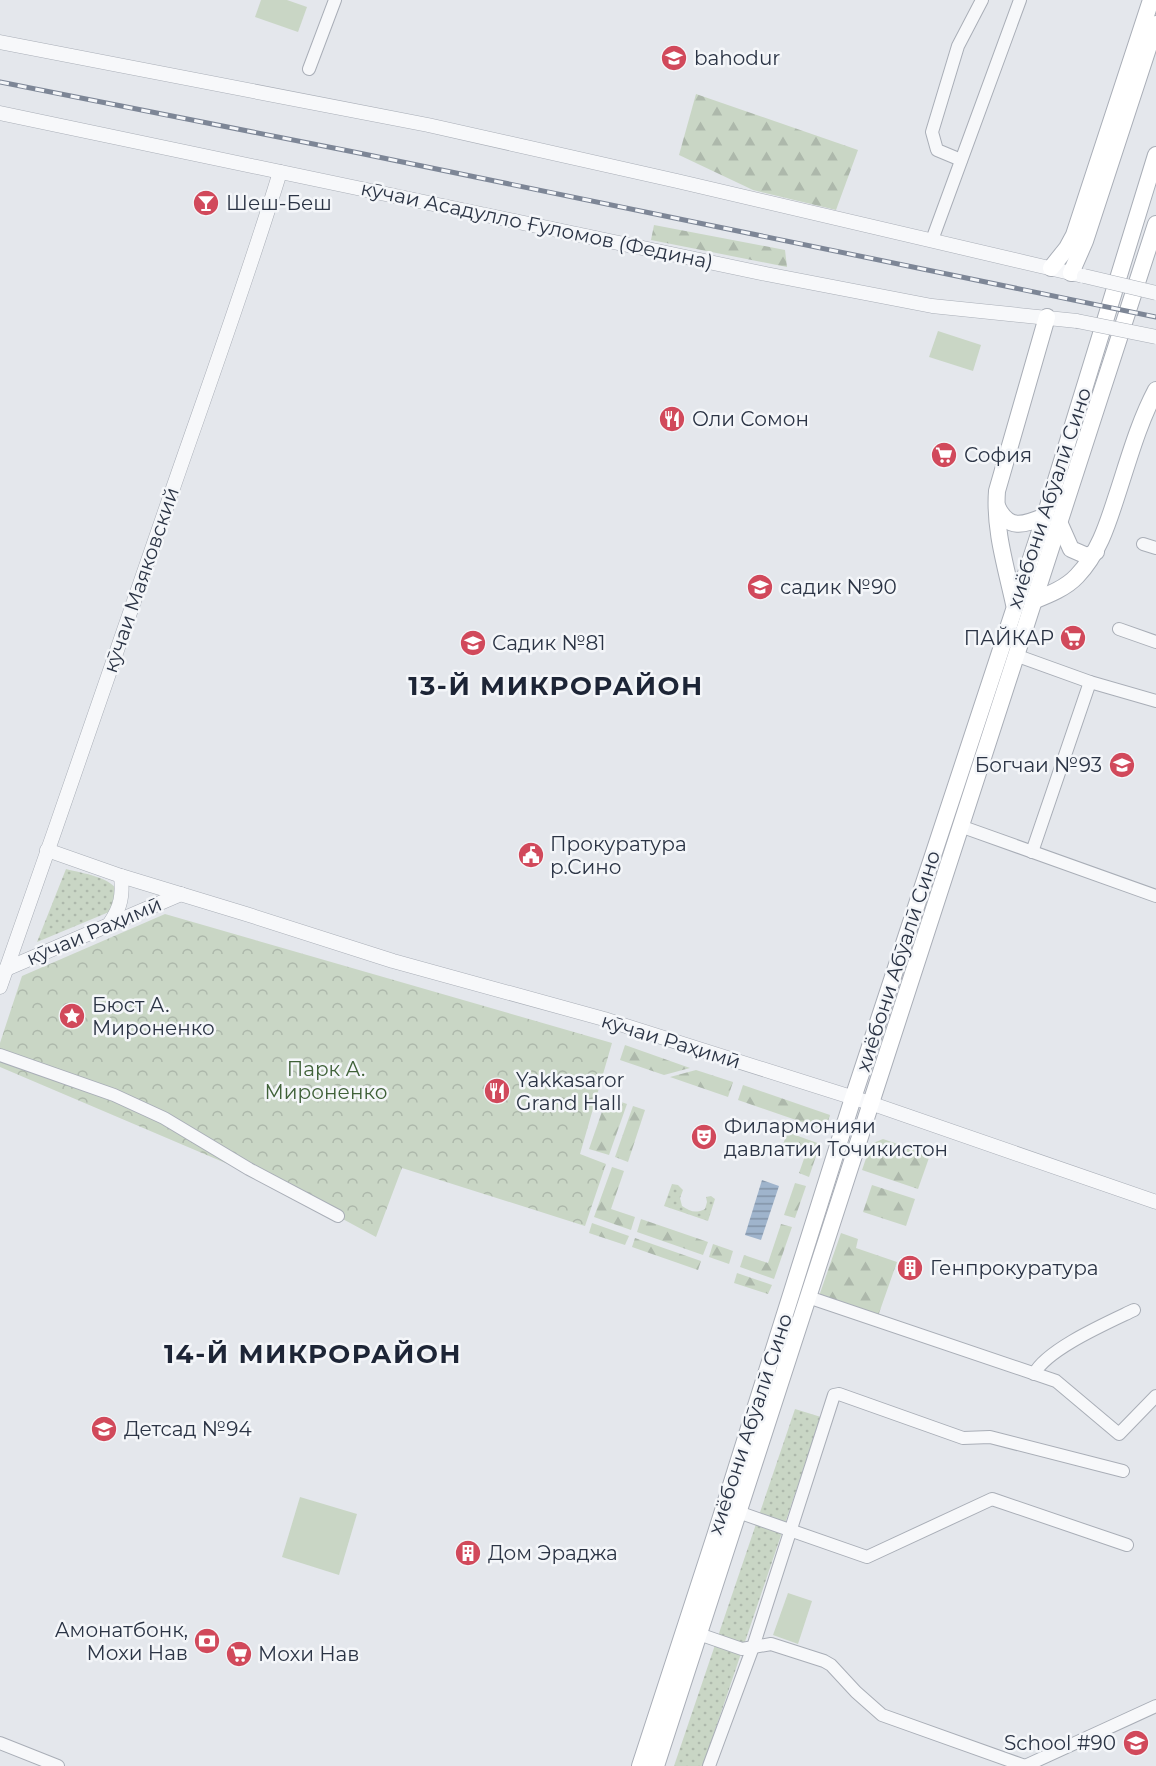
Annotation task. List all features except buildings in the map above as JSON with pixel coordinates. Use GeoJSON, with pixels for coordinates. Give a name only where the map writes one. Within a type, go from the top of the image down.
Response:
{"type":"FeatureCollection","features":[{"type":"Feature","properties":{"kind":"main road"},"geometry":{"type":"LineString","coordinates":[[1051,268],[1074,235],[1151,0]]}},
{"type":"Feature","properties":{"kind":"main road"},"geometry":{"type":"LineString","coordinates":[[1078,274],[1085,241],[1156,24]]}},
{"type":"Feature","properties":{"kind":"main road","name":"хиёбони Абӯалӣ Сино"},"geometry":{"type":"LineString","coordinates":[[640,1766],[738,1512],[1033,601],[1052,519],[1156,155]]}},
{"type":"Feature","properties":{"kind":"main road","name":"хиёбони Абӯалӣ Сино"},"geometry":{"type":"LineString","coordinates":[[656,1766],[691,1632],[853,1098],[1014,605],[1052,519],[1156,224]]}},
{"type":"Feature","properties":{"kind":"main road"},"geometry":{"type":"LineString","coordinates":[[1014,605],[1000,538],[996,506],[997,491],[1047,317]]}},
{"type":"Feature","properties":{"kind":"main road"},"geometry":{"type":"LineString","coordinates":[[1033,601],[1055,592],[1076,578],[1096,552],[1144,412],[1156,390]]}},
{"type":"Feature","properties":{"kind":"main road"},"geometry":{"type":"LineString","coordinates":[[996,506],[1009,522],[1019,525],[1052,519],[1071,549],[1087,556],[1096,552]]}},
{"type":"Feature","properties":{"kind":"street"},"geometry":{"type":"LineString","coordinates":[[309,69],[334,0]]}},
{"type":"Feature","properties":{"kind":"street"},"geometry":{"type":"LineString","coordinates":[[961,160],[937,150],[932,132],[958,46],[982,0]]}},
{"type":"Feature","properties":{"kind":"street"},"geometry":{"type":"LineString","coordinates":[[932,240],[1020,0]]}},
{"type":"Feature","properties":{"kind":"street"},"geometry":{"type":"LineString","coordinates":[[0,42],[428,125],[1156,293]]}},
{"type":"Feature","properties":{"kind":"street","name":"кӯчаи Асадулло Ғуломов (Федина)"},"geometry":{"type":"LineString","coordinates":[[0,113],[766,274],[932,306],[1077,321],[1156,338]]}},
{"type":"Feature","properties":{"kind":"street","name":"кӯчаи Маяковский"},"geometry":{"type":"LineString","coordinates":[[0,987],[217,362],[280,172]]}},
{"type":"Feature","properties":{"kind":"street"},"geometry":{"type":"LineString","coordinates":[[1143,544],[1156,548]]}},
{"type":"Feature","properties":{"kind":"street"},"geometry":{"type":"LineString","coordinates":[[1119,629],[1156,642]]}},
{"type":"Feature","properties":{"kind":"street"},"geometry":{"type":"LineString","coordinates":[[1015,656],[1090,682],[1156,701]]}},
{"type":"Feature","properties":{"kind":"street"},"geometry":{"type":"LineString","coordinates":[[1032,852],[1090,682]]}},
{"type":"Feature","properties":{"kind":"street"},"geometry":{"type":"LineString","coordinates":[[960,826],[1156,896]]}},
{"type":"Feature","properties":{"kind":"street","name":"кӯчаи Раҳимӣ"},"geometry":{"type":"LineString","coordinates":[[48,850],[121,876],[393,961],[677,1038],[1156,1202]]}},
{"type":"Feature","properties":{"kind":"street"},"geometry":{"type":"LineString","coordinates":[[110,923],[119,909],[123,896],[121,876]]}},
{"type":"Feature","properties":{"kind":"street","name":"кӯчаи Раҳимӣ"},"geometry":{"type":"LineString","coordinates":[[6,969],[181,894]]}},
{"type":"Feature","properties":{"kind":"street"},"geometry":{"type":"LineString","coordinates":[[0,1055],[114,1095],[164,1118],[249,1169],[338,1216]]}},
{"type":"Feature","properties":{"kind":"street"},"geometry":{"type":"LineString","coordinates":[[808,1297],[1056,1381],[1119,1434],[1156,1396]]}},
{"type":"Feature","properties":{"kind":"street"},"geometry":{"type":"LineString","coordinates":[[1034,1374],[1039,1364],[1094,1329],[1134,1310]]}},
{"type":"Feature","properties":{"kind":"street"},"geometry":{"type":"LineString","coordinates":[[709,1766],[753,1647],[834,1395],[839,1394],[963,1438],[990,1437],[1123,1471]]}},
{"type":"Feature","properties":{"kind":"street"},"geometry":{"type":"LineString","coordinates":[[738,1512],[867,1557],[992,1499],[1127,1545]]}},
{"type":"Feature","properties":{"kind":"street"},"geometry":{"type":"LineString","coordinates":[[691,1632],[742,1649],[771,1644],[824,1661],[831,1665],[882,1715],[1025,1766],[1156,1706]]}},
{"type":"Feature","properties":{"kind":"street"},"geometry":{"type":"LineString","coordinates":[[0,1743],[58,1766]]}},
{"type":"Feature","properties":{"kind":"green space"},"geometry":{"type":"Polygon","coordinates":[[[261,0],[287,0],[307,7],[298,32],[255,17],[261,0]]]}},
{"type":"Feature","properties":{"kind":"green space"},"geometry":{"type":"Polygon","coordinates":[[[696,94],[858,150],[836,210],[753,190],[679,155],[696,94]]]}},
{"type":"Feature","properties":{"kind":"green space"},"geometry":{"type":"Polygon","coordinates":[[[654,225],[785,250],[787,267],[651,240],[654,225]]]}},
{"type":"Feature","properties":{"kind":"green space"},"geometry":{"type":"Polygon","coordinates":[[[938,331],[981,345],[973,371],[929,357],[938,331]]]}},
{"type":"Feature","properties":{"kind":"green space"},"geometry":{"type":"Polygon","coordinates":[[[66,869],[104,879],[120,894],[109,912],[37,942],[66,869]]]}},
{"type":"Feature","properties":{"kind":"green space","name":"Парк А. Мироненко"},"geometry":{"type":"Polygon","coordinates":[[[165,914],[612,1043],[580,1154],[606,1164],[585,1226],[402,1168],[376,1237],[291,1191],[0,1067],[0,1043],[22,976],[165,914]]]}},
{"type":"Feature","properties":{"kind":"green space"},"geometry":{"type":"Polygon","coordinates":[[[625,1045],[690,1068],[664,1075],[620,1060],[625,1045]]]}},
{"type":"Feature","properties":{"kind":"green space"},"geometry":{"type":"Polygon","coordinates":[[[696,1070],[733,1082],[728,1097],[670,1077],[696,1070]]]}},
{"type":"Feature","properties":{"kind":"green space"},"geometry":{"type":"Polygon","coordinates":[[[743,1085],[830,1115],[825,1130],[738,1100],[743,1085]]]}},
{"type":"Feature","properties":{"kind":"green space"},"geometry":{"type":"Polygon","coordinates":[[[607,1097],[627,1104],[609,1155],[589,1149],[607,1097]]]}},
{"type":"Feature","properties":{"kind":"green space"},"geometry":{"type":"Polygon","coordinates":[[[633,1106],[645,1110],[628,1162],[615,1157],[633,1106]]]}},
{"type":"Feature","properties":{"kind":"green space"},"geometry":{"type":"Polygon","coordinates":[[[787,1132],[820,1144],[809,1177],[799,1173],[806,1153],[783,1145],[787,1132]]]}},
{"type":"Feature","properties":{"kind":"green space"},"geometry":{"type":"Polygon","coordinates":[[[883,1139],[930,1155],[918,1189],[862,1170],[871,1144],[883,1139]]]}},
{"type":"Feature","properties":{"kind":"green space"},"geometry":{"type":"Polygon","coordinates":[[[612,1167],[624,1171],[611,1209],[635,1217],[631,1230],[594,1217],[612,1167]]]}},
{"type":"Feature","properties":{"kind":"green space"},"geometry":{"type":"Polygon","coordinates":[[[795,1183],[806,1186],[795,1218],[784,1215],[795,1183]]]}},
{"type":"Feature","properties":{"kind":"green space"},"geometry":{"type":"Polygon","coordinates":[[[672,1184],[678,1185],[683,1190],[680,1198],[682,1206],[695,1212],[705,1209],[706,1197],[711,1196],[715,1199],[708,1221],[664,1206],[672,1184]]]}},
{"type":"Feature","properties":{"kind":"green space"},"geometry":{"type":"Polygon","coordinates":[[[872,1185],[915,1199],[906,1226],[863,1212],[872,1185]]]}},
{"type":"Feature","properties":{"kind":"green space"},"geometry":{"type":"Polygon","coordinates":[[[641,1219],[708,1242],[703,1255],[637,1232],[641,1219]]]}},
{"type":"Feature","properties":{"kind":"green space"},"geometry":{"type":"Polygon","coordinates":[[[592,1223],[629,1236],[625,1245],[589,1233],[592,1223]]]}},
{"type":"Feature","properties":{"kind":"green space"},"geometry":{"type":"Polygon","coordinates":[[[781,1224],[792,1227],[774,1279],[740,1267],[744,1255],[768,1263],[781,1224]]]}},
{"type":"Feature","properties":{"kind":"green space"},"geometry":{"type":"Polygon","coordinates":[[[841,1233],[858,1239],[856,1248],[897,1262],[878,1316],[819,1296],[841,1233]]]}},
{"type":"Feature","properties":{"kind":"green space"},"geometry":{"type":"Polygon","coordinates":[[[635,1238],[701,1261],[698,1270],[632,1247],[635,1238]]]}},
{"type":"Feature","properties":{"kind":"green space"},"geometry":{"type":"Polygon","coordinates":[[[713,1244],[733,1251],[729,1264],[709,1257],[713,1244]]]}},
{"type":"Feature","properties":{"kind":"green space"},"geometry":{"type":"Polygon","coordinates":[[[737,1273],[772,1285],[768,1294],[734,1283],[737,1273]]]}},
{"type":"Feature","properties":{"kind":"green space"},"geometry":{"type":"Polygon","coordinates":[[[795,1409],[821,1417],[703,1766],[674,1766],[795,1409]]]}},
{"type":"Feature","properties":{"kind":"green space"},"geometry":{"type":"Polygon","coordinates":[[[300,1497],[357,1514],[339,1575],[282,1557],[300,1497]]]}},
{"type":"Feature","properties":{"kind":"green space"},"geometry":{"type":"Polygon","coordinates":[[[788,1593],[812,1601],[798,1644],[773,1635],[788,1593]]]}},
{"type":"Feature","properties":{"kind":"water"},"geometry":{"type":"Polygon","coordinates":[[[762,1180],[779,1186],[761,1240],[745,1235],[762,1180]]]}},
{"type":"Feature","properties":{"kind":"railway"},"geometry":{"type":"LineString","coordinates":[[0,82],[354,152],[1156,317]]}},
{"type":"Feature","properties":{"kind":"place","name":"bahodur"},"geometry":{"type":"Point","coordinates":[674,58]}},
{"type":"Feature","properties":{"kind":"place","name":"Шеш-Беш"},"geometry":{"type":"Point","coordinates":[206,203]}},
{"type":"Feature","properties":{"kind":"place","name":"Оли Сомон"},"geometry":{"type":"Point","coordinates":[672,419]}},
{"type":"Feature","properties":{"kind":"place","name":"София"},"geometry":{"type":"Point","coordinates":[944,455]}},
{"type":"Feature","properties":{"kind":"place","name":"садик №90"},"geometry":{"type":"Point","coordinates":[760,587]}},
{"type":"Feature","properties":{"kind":"place","name":"ПАЙКАР"},"geometry":{"type":"Point","coordinates":[1073,638]}},
{"type":"Feature","properties":{"kind":"place","name":"Садик №81"},"geometry":{"type":"Point","coordinates":[473,643]}},
{"type":"Feature","properties":{"kind":"place","name":"Богчаи №93"},"geometry":{"type":"Point","coordinates":[1122,765]}},
{"type":"Feature","properties":{"kind":"place","name":"Прокуратура р.Сино"},"geometry":{"type":"Point","coordinates":[531,855]}},
{"type":"Feature","properties":{"kind":"place","name":"Бюст А. Мироненко"},"geometry":{"type":"Point","coordinates":[72,1016]}},
{"type":"Feature","properties":{"kind":"place","name":"Yakkasaror Grand Hall"},"geometry":{"type":"Point","coordinates":[497,1091]}},
{"type":"Feature","properties":{"kind":"place","name":"Филармонияи давлатии Точикистон"},"geometry":{"type":"Point","coordinates":[704,1137]}},
{"type":"Feature","properties":{"kind":"place","name":"Генпрокуратура"},"geometry":{"type":"Point","coordinates":[910,1268]}},
{"type":"Feature","properties":{"kind":"place","name":"Детсад №94"},"geometry":{"type":"Point","coordinates":[104,1429]}},
{"type":"Feature","properties":{"kind":"place","name":"Дом Эраджа"},"geometry":{"type":"Point","coordinates":[468,1553]}},
{"type":"Feature","properties":{"kind":"place","name":"Амонатбонк, Мохи Нав"},"geometry":{"type":"Point","coordinates":[207,1641]}},
{"type":"Feature","properties":{"kind":"place","name":"Мохи Нав"},"geometry":{"type":"Point","coordinates":[239,1654]}},
{"type":"Feature","properties":{"kind":"place","name":"School #90"},"geometry":{"type":"Point","coordinates":[1136,1743]}},
{"type":"Feature","properties":{"kind":"district","name":"13-Й МИКРОРАЙОН"},"geometry":{"type":"Point","coordinates":[556,686]}},
{"type":"Feature","properties":{"kind":"district","name":"14-Й МИКРОРАЙОН"},"geometry":{"type":"Point","coordinates":[313,1354]}}]}
